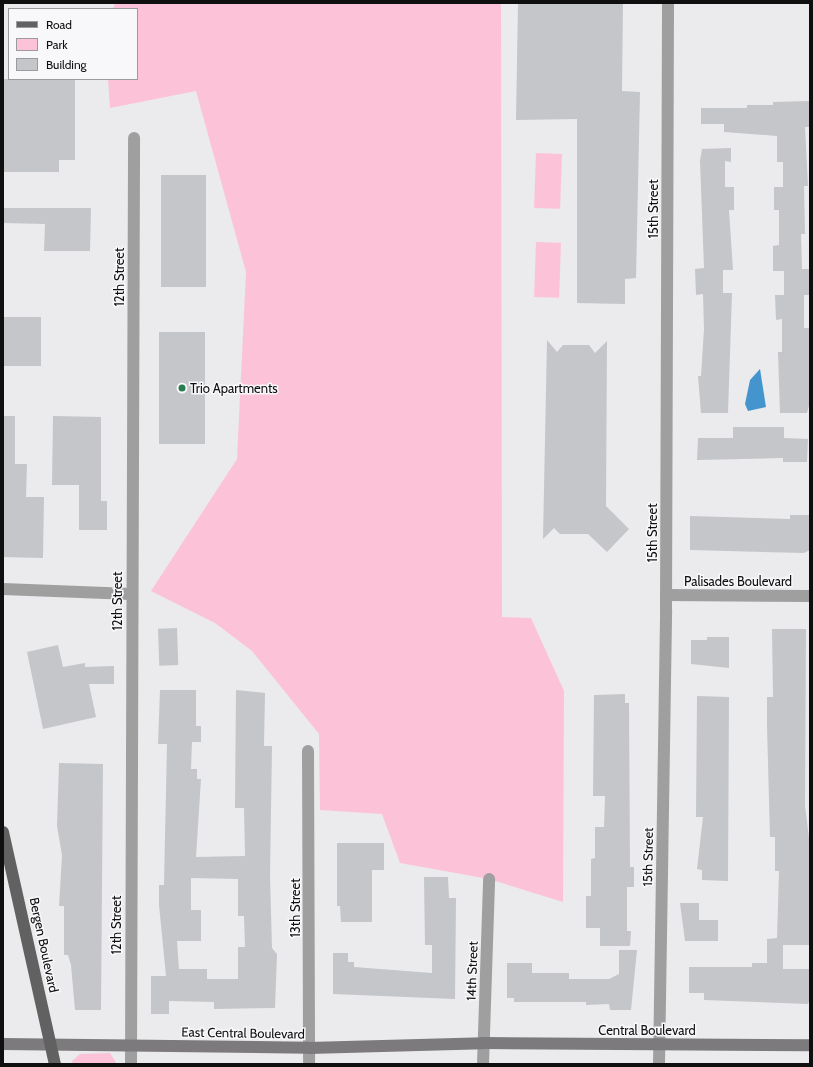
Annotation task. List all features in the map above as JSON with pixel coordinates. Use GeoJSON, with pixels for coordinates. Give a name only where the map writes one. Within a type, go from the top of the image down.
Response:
{"type":"FeatureCollection","features":[{"type":"Feature","properties":{"kind":"main road","name":"Bergen Boulevard"},"geometry":{"type":"LineString","coordinates":[[3,832],[52,1044],[55,1064]]}},
{"type":"Feature","properties":{"kind":"main road","name":"East Central Boulevard"},"geometry":{"type":"LineString","coordinates":[[3,1044],[309,1048],[483,1043]]}},
{"type":"Feature","properties":{"kind":"main road","name":"Central Boulevard"},"geometry":{"type":"LineString","coordinates":[[483,1043],[810,1045]]}},
{"type":"Feature","properties":{"kind":"street","name":"15th Street"},"geometry":{"type":"LineString","coordinates":[[659,1064],[666,595],[668,3]]}},
{"type":"Feature","properties":{"kind":"street","name":"12th Street"},"geometry":{"type":"LineString","coordinates":[[131,1064],[131,594],[134,138]]}},
{"type":"Feature","properties":{"kind":"street"},"geometry":{"type":"LineString","coordinates":[[3,588],[131,594]]}},
{"type":"Feature","properties":{"kind":"street","name":"Palisades Boulevard"},"geometry":{"type":"LineString","coordinates":[[666,595],[810,596]]}},
{"type":"Feature","properties":{"kind":"street","name":"13th Street"},"geometry":{"type":"LineString","coordinates":[[308,751],[309,1064]]}},
{"type":"Feature","properties":{"kind":"street","name":"14th Street"},"geometry":{"type":"LineString","coordinates":[[483,1064],[489,879]]}},
{"type":"Feature","properties":{"kind":"green space"},"geometry":{"type":"Polygon","coordinates":[[[115,3],[501,3],[502,617],[531,618],[564,691],[563,902],[489,879],[400,863],[382,814],[320,810],[319,734],[252,651],[215,623],[151,591],[237,459],[246,272],[196,91],[110,108],[108,80],[138,80],[138,8],[113,8],[115,3]]]}},
{"type":"Feature","properties":{"kind":"green space"},"geometry":{"type":"Polygon","coordinates":[[[536,153],[562,154],[560,209],[534,208],[536,153]]]}},
{"type":"Feature","properties":{"kind":"green space"},"geometry":{"type":"Polygon","coordinates":[[[536,242],[561,243],[559,298],[534,297],[536,242]]]}},
{"type":"Feature","properties":{"kind":"green space"},"geometry":{"type":"Polygon","coordinates":[[[110,1053],[117,1064],[73,1064],[72,1061],[80,1054],[110,1053]]]}},
{"type":"Feature","properties":{"kind":"water"},"geometry":{"type":"Polygon","coordinates":[[[760,369],[766,407],[748,411],[745,404],[750,380],[760,369]]]}},
{"type":"Feature","properties":{"kind":"building"},"geometry":{"type":"Polygon","coordinates":[[[518,3],[623,3],[622,91],[640,92],[636,278],[625,279],[625,304],[577,303],[577,119],[516,120],[518,3]]]}},
{"type":"Feature","properties":{"kind":"building"},"geometry":{"type":"Polygon","coordinates":[[[3,79],[75,80],[75,160],[59,160],[59,172],[3,172],[3,79]]]}},
{"type":"Feature","properties":{"kind":"building"},"geometry":{"type":"Polygon","coordinates":[[[810,101],[810,127],[805,127],[808,186],[804,186],[805,234],[801,234],[802,269],[810,269],[810,295],[804,295],[804,328],[809,328],[810,402],[807,413],[780,413],[778,352],[782,352],[782,319],[776,320],[775,295],[784,295],[784,271],[773,271],[773,246],[779,245],[779,210],[774,210],[774,187],[783,187],[783,162],[777,162],[777,136],[724,132],[724,124],[701,124],[701,108],[747,108],[747,105],[773,105],[773,102],[810,101]]]}},
{"type":"Feature","properties":{"kind":"building"},"geometry":{"type":"Polygon","coordinates":[[[731,148],[731,162],[725,161],[725,187],[734,187],[734,210],[729,210],[733,270],[723,270],[723,293],[732,293],[728,413],[701,413],[698,376],[701,376],[704,329],[703,294],[696,295],[695,269],[704,268],[700,161],[702,149],[731,148]]]}},
{"type":"Feature","properties":{"kind":"building"},"geometry":{"type":"Polygon","coordinates":[[[161,175],[206,175],[206,287],[161,287],[161,175]]]}},
{"type":"Feature","properties":{"kind":"building"},"geometry":{"type":"Polygon","coordinates":[[[3,208],[91,208],[90,251],[44,251],[45,224],[3,223],[3,208]]]}},
{"type":"Feature","properties":{"kind":"building"},"geometry":{"type":"Polygon","coordinates":[[[3,317],[41,317],[41,366],[3,366],[3,317]]]}},
{"type":"Feature","properties":{"kind":"building","name":"Trio Apartments"},"geometry":{"type":"Polygon","coordinates":[[[159,332],[205,332],[205,444],[159,444],[159,332]]]}},
{"type":"Feature","properties":{"kind":"building"},"geometry":{"type":"Polygon","coordinates":[[[547,340],[557,352],[563,345],[589,345],[595,353],[607,341],[606,506],[629,529],[607,552],[588,534],[560,534],[554,528],[543,539],[547,340]]]}},
{"type":"Feature","properties":{"kind":"building"},"geometry":{"type":"Polygon","coordinates":[[[3,416],[15,416],[15,464],[27,464],[26,497],[44,497],[43,558],[3,557],[3,416]]]}},
{"type":"Feature","properties":{"kind":"building"},"geometry":{"type":"Polygon","coordinates":[[[53,416],[101,417],[101,501],[107,501],[107,530],[79,530],[79,485],[52,485],[53,416]]]}},
{"type":"Feature","properties":{"kind":"building"},"geometry":{"type":"Polygon","coordinates":[[[733,427],[784,427],[784,438],[808,439],[807,462],[783,462],[783,458],[697,460],[698,438],[733,438],[733,427]]]}},
{"type":"Feature","properties":{"kind":"building"},"geometry":{"type":"Polygon","coordinates":[[[790,515],[810,515],[810,550],[804,553],[690,550],[690,516],[790,519],[790,515]]]}},
{"type":"Feature","properties":{"kind":"building"},"geometry":{"type":"Polygon","coordinates":[[[177,628],[178,665],[159,666],[158,629],[177,628]]]}},
{"type":"Feature","properties":{"kind":"building"},"geometry":{"type":"Polygon","coordinates":[[[772,629],[806,629],[805,806],[810,846],[810,945],[783,945],[783,969],[810,969],[810,999],[808,1004],[704,1000],[704,993],[689,993],[689,967],[752,967],[752,963],[767,963],[767,939],[777,938],[779,871],[775,871],[775,837],[770,837],[767,726],[767,697],[773,697],[772,629]]]}},
{"type":"Feature","properties":{"kind":"building"},"geometry":{"type":"Polygon","coordinates":[[[707,637],[729,637],[729,668],[691,664],[691,640],[707,640],[707,637]]]}},
{"type":"Feature","properties":{"kind":"building"},"geometry":{"type":"Polygon","coordinates":[[[58,645],[63,667],[85,663],[85,667],[114,666],[114,684],[89,684],[96,717],[43,729],[27,652],[58,645]]]}},
{"type":"Feature","properties":{"kind":"building"},"geometry":{"type":"Polygon","coordinates":[[[160,690],[196,690],[196,726],[201,726],[201,742],[192,742],[191,769],[197,769],[197,779],[201,779],[196,857],[245,856],[244,808],[235,808],[236,690],[265,693],[264,746],[272,746],[270,876],[272,948],[277,954],[275,1008],[214,1009],[214,1002],[169,1001],[169,1014],[151,1014],[151,976],[166,976],[159,905],[159,885],[164,885],[167,744],[158,744],[160,690]],[[191,878],[191,910],[201,910],[201,941],[177,941],[179,969],[207,969],[207,979],[238,979],[238,947],[245,947],[244,916],[238,916],[238,879],[191,878]]]}},
{"type":"Feature","properties":{"kind":"building"},"geometry":{"type":"Polygon","coordinates":[[[625,694],[625,703],[629,703],[630,867],[634,867],[634,887],[627,887],[627,931],[631,931],[630,946],[600,946],[600,928],[586,928],[586,896],[591,896],[591,859],[595,858],[595,827],[604,827],[605,796],[593,796],[594,695],[625,694]]]}},
{"type":"Feature","properties":{"kind":"building"},"geometry":{"type":"Polygon","coordinates":[[[697,696],[729,697],[728,881],[702,880],[702,870],[697,869],[703,817],[696,817],[697,696]]]}},
{"type":"Feature","properties":{"kind":"building"},"geometry":{"type":"Polygon","coordinates":[[[59,763],[103,764],[101,1010],[75,1010],[71,965],[68,955],[64,955],[64,906],[59,906],[62,855],[57,826],[59,763]]]}},
{"type":"Feature","properties":{"kind":"building"},"geometry":{"type":"Polygon","coordinates":[[[337,843],[384,843],[384,870],[372,870],[372,922],[341,922],[340,906],[337,906],[337,843]]]}},
{"type":"Feature","properties":{"kind":"building"},"geometry":{"type":"Polygon","coordinates":[[[424,877],[448,877],[449,898],[456,898],[455,999],[333,994],[333,953],[348,953],[348,962],[354,962],[354,967],[432,973],[432,945],[425,945],[424,877]]]}},
{"type":"Feature","properties":{"kind":"building"},"geometry":{"type":"Polygon","coordinates":[[[680,903],[699,903],[699,920],[718,920],[718,941],[685,941],[680,903]]]}},
{"type":"Feature","properties":{"kind":"building"},"geometry":{"type":"Polygon","coordinates":[[[619,950],[637,950],[631,1010],[610,1010],[609,1004],[586,1005],[586,1002],[514,1002],[514,998],[507,998],[507,963],[532,963],[532,973],[569,973],[569,979],[609,979],[619,974],[619,950]]]}},
{"type":"Feature","properties":{"kind":"place","name":"Trio Apartments"},"geometry":{"type":"Point","coordinates":[182,388]}}]}
